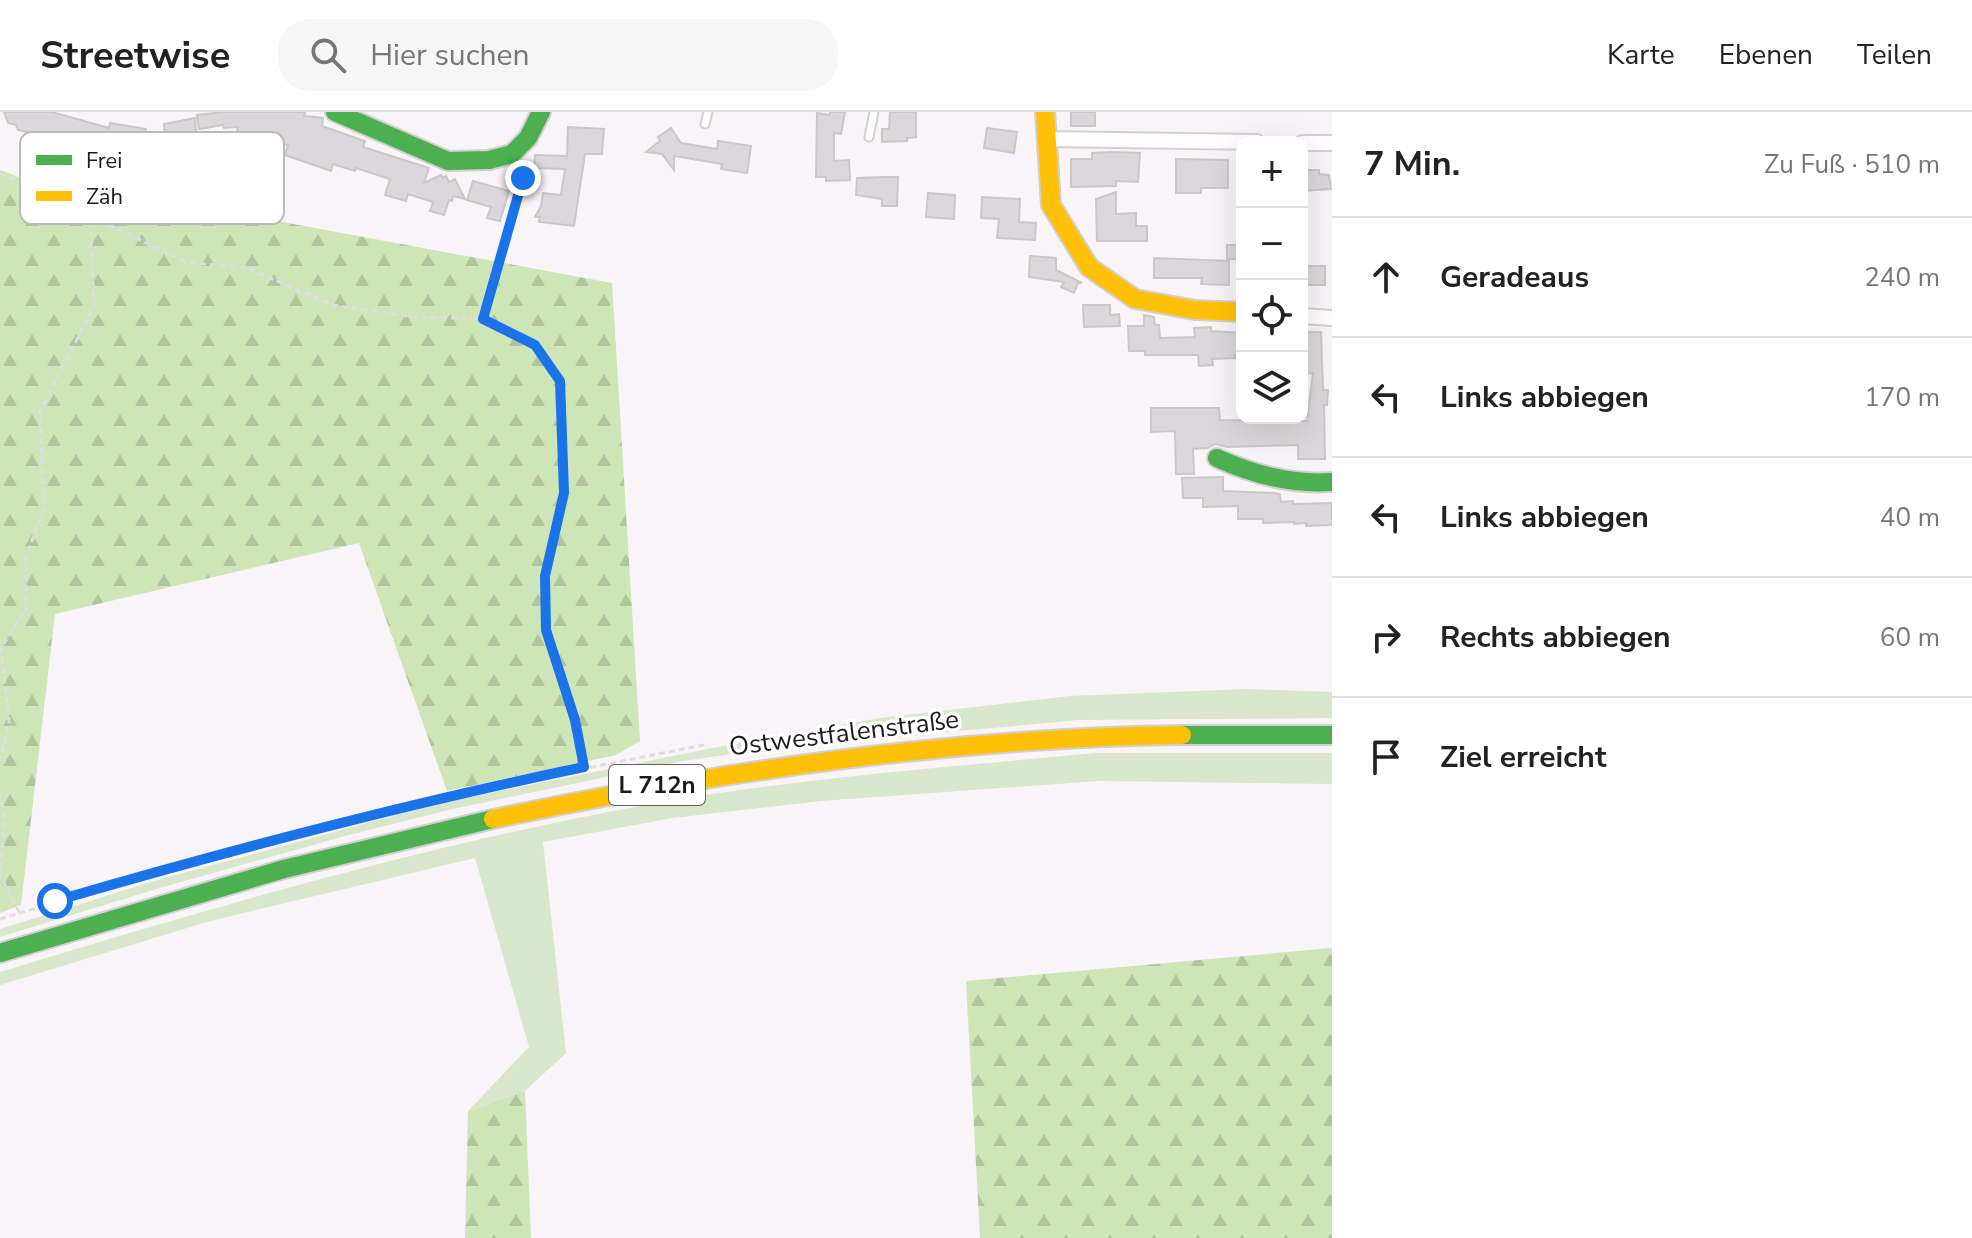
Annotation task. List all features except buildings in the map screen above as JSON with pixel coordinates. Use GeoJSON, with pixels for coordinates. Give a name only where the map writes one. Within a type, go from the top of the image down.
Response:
{"type":"FeatureCollection","features":[{"type":"Feature","properties":{"kind":"main road"},"geometry":{"type":"LineString","coordinates":[[335,112],[373,124],[448,161],[489,160],[512,154],[528,138],[541,112]]}},
{"type":"Feature","properties":{"kind":"main road"},"geometry":{"type":"LineString","coordinates":[[1045,112],[1051,205],[1089,267],[1135,299],[1195,310],[1236,312]]}},
{"type":"Feature","properties":{"kind":"main road"},"geometry":{"type":"LineString","coordinates":[[1217,458],[1238,468],[1283,480],[1332,482]]}},
{"type":"Feature","properties":{"kind":"main road","name":"Ostwestfalenstraße"},"geometry":{"type":"LineString","coordinates":[[0,953],[297,866],[488,818],[681,781],[861,754],[977,743],[1238,734],[1332,735]]}},
{"type":"Feature","properties":{"kind":"street"},"geometry":{"type":"LineString","coordinates":[[1045,139],[1236,142]]}},
{"type":"Feature","properties":{"kind":"street"},"geometry":{"type":"LineString","coordinates":[[1308,143],[1332,143]]}},
{"type":"Feature","properties":{"kind":"street"},"geometry":{"type":"LineString","coordinates":[[1308,316],[1332,318]]}},
{"type":"Feature","properties":{"kind":"lane"},"geometry":{"type":"LineString","coordinates":[[705,124],[708,112]]}},
{"type":"Feature","properties":{"kind":"lane"},"geometry":{"type":"LineString","coordinates":[[869,137],[874,112]]}},
{"type":"Feature","properties":{"kind":"path"},"geometry":{"type":"LineString","coordinates":[[483,319],[523,178],[512,154]]}},
{"type":"Feature","properties":{"kind":"path"},"geometry":{"type":"LineString","coordinates":[[0,173],[20,183]]}},
{"type":"Feature","properties":{"kind":"path"},"geometry":{"type":"LineString","coordinates":[[0,762],[9,722],[0,648],[26,609],[26,558],[44,507],[40,411],[94,306],[90,224]]}},
{"type":"Feature","properties":{"kind":"path"},"geometry":{"type":"LineString","coordinates":[[107,224],[186,262],[246,268],[334,305],[413,317],[483,319],[535,345],[560,381],[564,493],[545,576],[546,630],[575,720],[584,767]]}},
{"type":"Feature","properties":{"kind":"path"},"geometry":{"type":"LineString","coordinates":[[0,919],[249,845],[454,794],[704,745]]}},
{"type":"Feature","properties":{"kind":"path"},"geometry":{"type":"LineString","coordinates":[[0,792],[5,819],[0,875],[19,912]]}},
{"type":"Feature","properties":{"kind":"green space"},"geometry":{"type":"Polygon","coordinates":[[[0,170],[20,177],[20,224],[284,222],[612,283],[640,741],[616,755],[447,791],[359,543],[55,614],[21,905],[0,913],[0,170]]]}},
{"type":"Feature","properties":{"kind":"green space"},"geometry":{"type":"Polygon","coordinates":[[[1247,689],[1332,692],[1332,718],[1080,720],[772,748],[683,761],[453,809],[349,835],[0,937],[0,929],[157,880],[445,802],[713,748],[880,718],[1070,696],[1247,689]]]}},
{"type":"Feature","properties":{"kind":"green space"},"geometry":{"type":"Polygon","coordinates":[[[1095,753],[1332,753],[1332,784],[1099,781],[821,801],[672,818],[543,842],[566,1053],[525,1091],[468,1111],[529,1047],[475,858],[210,921],[0,985],[0,972],[162,923],[408,857],[573,819],[765,787],[1095,753]]]}},
{"type":"Feature","properties":{"kind":"green space"},"geometry":{"type":"Polygon","coordinates":[[[1332,948],[1332,1238],[980,1238],[966,981],[1332,948]]]}},
{"type":"Feature","properties":{"kind":"green space"},"geometry":{"type":"Polygon","coordinates":[[[525,1091],[531,1238],[465,1238],[468,1111],[525,1091]]]}},
{"type":"Feature","properties":{"kind":"traffic: fast"},"geometry":{"type":"LineString","coordinates":[[335,112],[448,161],[489,160],[512,154],[528,138],[541,112]]}},
{"type":"Feature","properties":{"kind":"traffic: fast"},"geometry":{"type":"LineString","coordinates":[[1217,458],[1273,478],[1332,482]]}},
{"type":"Feature","properties":{"kind":"traffic: fast"},"geometry":{"type":"LineString","coordinates":[[1182,735],[1332,735]]}},
{"type":"Feature","properties":{"kind":"traffic: fast"},"geometry":{"type":"LineString","coordinates":[[0,953],[284,869],[493,819]]}},
{"type":"Feature","properties":{"kind":"traffic: slow"},"geometry":{"type":"LineString","coordinates":[[1045,112],[1051,205],[1089,267],[1135,299],[1195,310],[1236,312]]}},
{"type":"Feature","properties":{"kind":"traffic: slow"},"geometry":{"type":"LineString","coordinates":[[493,819],[664,786],[836,760],[1008,743],[1182,735]]}},
{"type":"Feature","properties":{"kind":"route"},"geometry":{"type":"LineString","coordinates":[[55,901],[234,849],[454,794],[584,767],[575,720],[546,630],[545,576],[564,493],[560,381],[535,345],[483,319],[523,178]]}}]}
